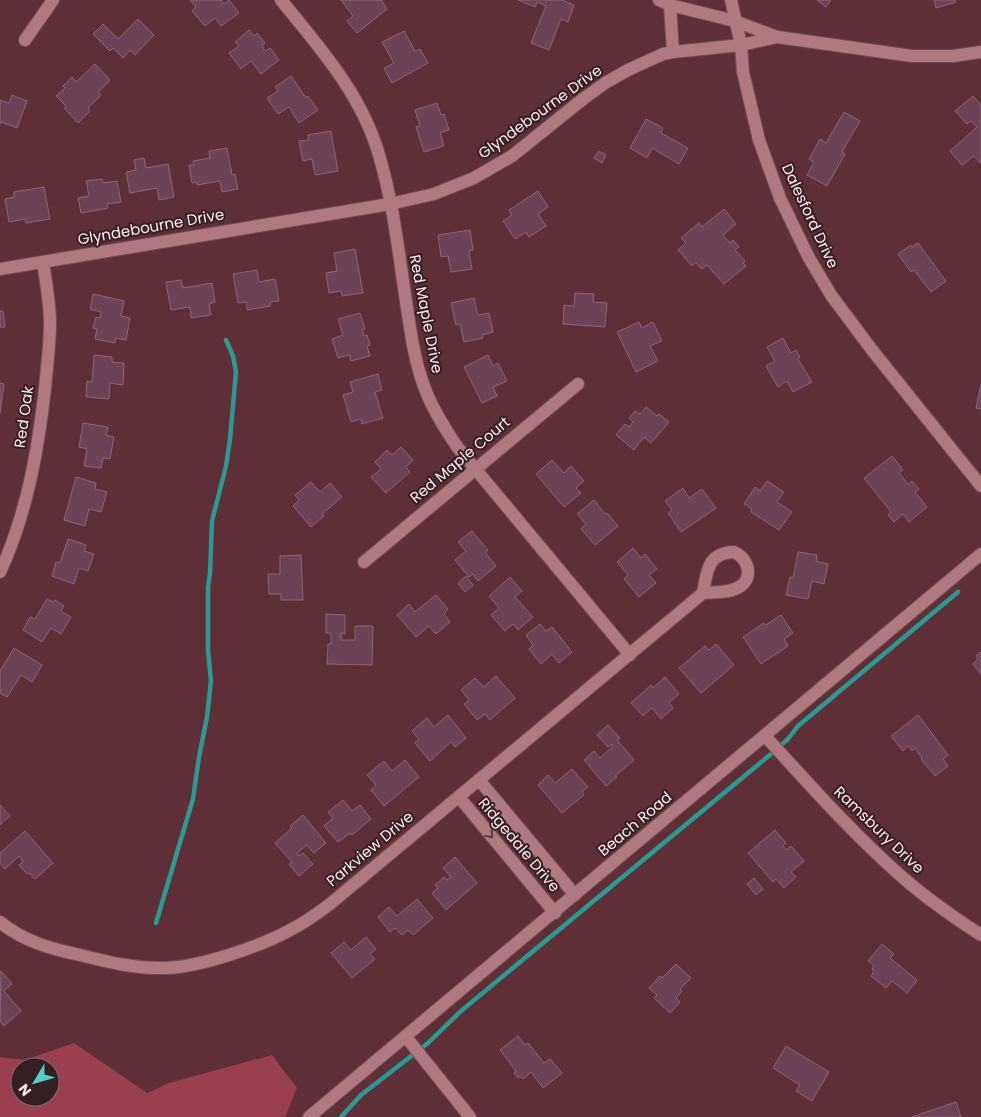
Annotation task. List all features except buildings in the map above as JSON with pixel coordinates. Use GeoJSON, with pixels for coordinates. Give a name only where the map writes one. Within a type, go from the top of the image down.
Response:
{"type":"FeatureCollection","features":[{"type":"Feature","properties":{"kind":"street"},"geometry":{"type":"LineString","coordinates":[[25,40],[53,0]]}},
{"type":"Feature","properties":{"kind":"street","name":"Red Maple Drive"},"geometry":{"type":"LineString","coordinates":[[281,0],[331,61],[355,99],[376,146],[390,204],[413,345],[424,388],[439,419],[475,469],[630,655]]}},
{"type":"Feature","properties":{"kind":"street","name":"Dalesford Drive"},"geometry":{"type":"LineString","coordinates":[[731,0],[741,45],[743,72],[762,149],[780,198],[809,258],[831,295],[872,350],[981,486]]}},
{"type":"Feature","properties":{"kind":"street"},"geometry":{"type":"LineString","coordinates":[[673,52],[664,2],[735,21],[777,38]]}},
{"type":"Feature","properties":{"kind":"street","name":"Glyndebourne Drive"},"geometry":{"type":"LineString","coordinates":[[0,269],[390,204],[434,194],[474,178],[512,156],[605,83],[647,61],[673,52],[741,45],[777,38],[921,56],[953,56],[981,52]]}},
{"type":"Feature","properties":{"kind":"street","name":"Red Oak"},"geometry":{"type":"LineString","coordinates":[[0,572],[23,508],[40,424],[50,343],[49,304],[43,262]]}},
{"type":"Feature","properties":{"kind":"street","name":"Red Maple Court"},"geometry":{"type":"LineString","coordinates":[[364,562],[578,384]]}},
{"type":"Feature","properties":{"kind":"street","name":"Beach Road"},"geometry":{"type":"LineString","coordinates":[[309,1117],[555,913],[981,554]]}},
{"type":"Feature","properties":{"kind":"street","name":"Parkview Drive"},"geometry":{"type":"LineString","coordinates":[[0,922],[19,935],[40,945],[120,965],[168,968],[224,956],[290,931],[318,914],[703,594]]}},
{"type":"Feature","properties":{"kind":"street","name":"Ramsbury Drive"},"geometry":{"type":"LineString","coordinates":[[765,736],[849,825],[902,877],[944,911],[981,935]]}},
{"type":"Feature","properties":{"kind":"street","name":"Ridgedale Drive"},"geometry":{"type":"LineString","coordinates":[[480,780],[575,896]]}},
{"type":"Feature","properties":{"kind":"street","name":"Ridgedale Drive"},"geometry":{"type":"LineString","coordinates":[[459,797],[555,913]]}},
{"type":"Feature","properties":{"kind":"street"},"geometry":{"type":"LineString","coordinates":[[406,1037],[470,1117]]}},
{"type":"Feature","properties":{"kind":"shaded area"},"geometry":{"type":"Polygon","coordinates":[[[74,1043],[147,1093],[169,1083],[272,1055],[297,1088],[285,1117],[0,1117],[0,1057],[10,1058],[10,1107],[60,1107],[60,1057],[34,1057],[74,1043]]]}},
{"type":"Feature","properties":{"kind":"waterway"},"geometry":{"type":"LineString","coordinates":[[156,923],[193,799],[207,717],[211,681],[208,650],[208,587],[212,521],[226,466],[236,372],[233,356],[226,340]]}},
{"type":"Feature","properties":{"kind":"waterway"},"geometry":{"type":"LineString","coordinates":[[341,1117],[361,1095],[428,1043],[461,1011],[771,754],[788,739],[798,726],[958,592]]}}]}
